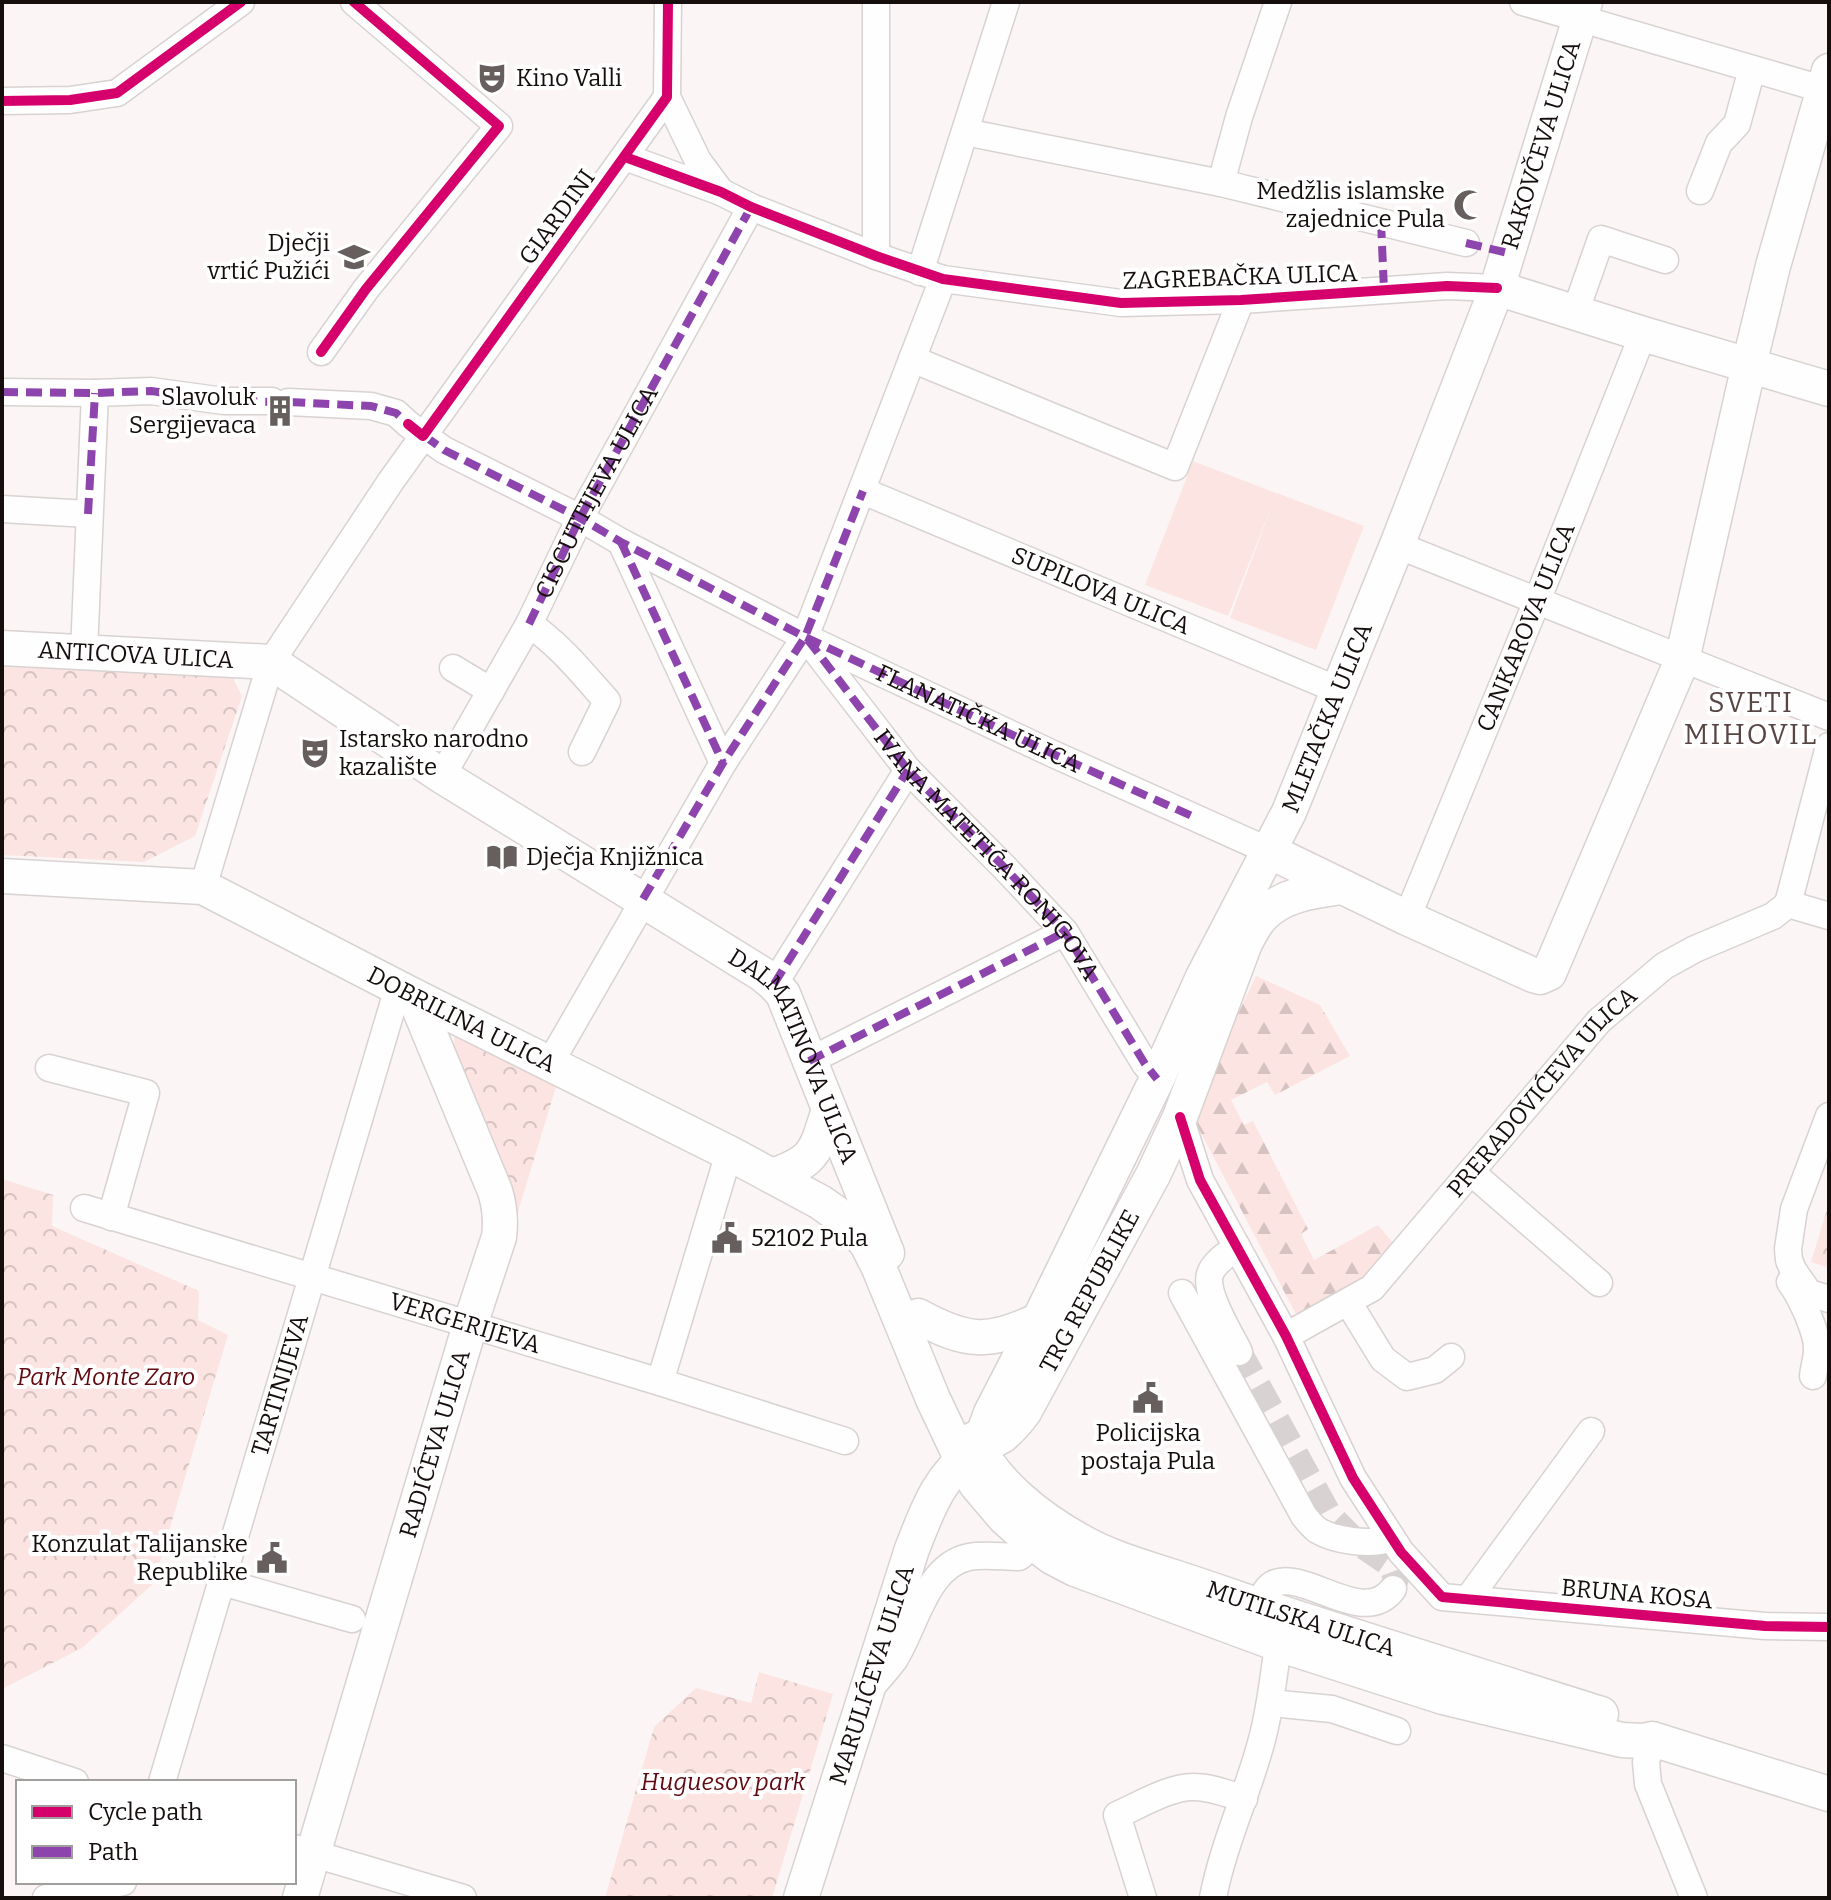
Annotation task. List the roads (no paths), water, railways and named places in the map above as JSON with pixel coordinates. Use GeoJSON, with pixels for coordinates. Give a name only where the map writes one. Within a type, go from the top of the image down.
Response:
{"type":"FeatureCollection","features":[{"type":"Feature","properties":{"kind":"main road","name":"RAKOVČEVA ULICA"},"geometry":{"type":"LineString","coordinates":[[1497,288],[1582,11]]}},
{"type":"Feature","properties":{"kind":"main road"},"geometry":{"type":"LineString","coordinates":[[1682,660],[1773,266],[1827,84]]}},
{"type":"Feature","properties":{"kind":"main road","name":"ZAGREBAČKA ULICA"},"geometry":{"type":"LineString","coordinates":[[1497,288],[1829,389]]}},
{"type":"Feature","properties":{"kind":"main road","name":"MLETAČKA ULICA"},"geometry":{"type":"LineString","coordinates":[[1129,1136],[1203,977],[1289,812],[1497,288]]}},
{"type":"Feature","properties":{"kind":"main road","name":"ANTICOVA ULICA"},"geometry":{"type":"LineString","coordinates":[[2,648],[271,662]]}},
{"type":"Feature","properties":{"kind":"main road","name":"FLANATIČKA ULICA"},"geometry":{"type":"LineString","coordinates":[[1269,851],[1533,975],[1546,975],[1552,968],[1682,660]]}},
{"type":"Feature","properties":{"kind":"main road","name":"DALMATINOVA ULICA"},"geometry":{"type":"LineString","coordinates":[[271,662],[442,776],[643,899],[774,984],[783,994],[829,1109],[884,1264]]}},
{"type":"Feature","properties":{"kind":"main road","name":"DOBRILINA ULICA"},"geometry":{"type":"LineString","coordinates":[[2,876],[203,887],[820,1202],[850,1223],[884,1264]]}},
{"type":"Feature","properties":{"kind":"main road"},"geometry":{"type":"LineString","coordinates":[[1180,1117],[1245,943],[1254,927],[1263,915],[1288,899],[1342,887]]}},
{"type":"Feature","properties":{"kind":"main road","name":"RADIĆEVA ULICA"},"geometry":{"type":"LineString","coordinates":[[300,1898],[304,1851],[499,1237],[501,1222],[498,1202],[406,992]]}},
{"type":"Feature","properties":{"kind":"main road"},"geometry":{"type":"LineString","coordinates":[[772,1176],[802,1164],[811,1156],[829,1109]]}},
{"type":"Feature","properties":{"kind":"main road","name":"TRG REPUBLIKE"},"geometry":{"type":"LineString","coordinates":[[970,1454],[1001,1436],[1024,1412],[1153,1175],[1180,1117]]}},
{"type":"Feature","properties":{"kind":"main road","name":"TRG REPUBLIKE"},"geometry":{"type":"LineString","coordinates":[[970,1454],[1129,1136]]}},
{"type":"Feature","properties":{"kind":"main road"},"geometry":{"type":"LineString","coordinates":[[884,1264],[918,1316],[970,1454],[976,1484],[988,1501],[1027,1538]]}},
{"type":"Feature","properties":{"kind":"main road"},"geometry":{"type":"LineString","coordinates":[[884,1264],[933,1399],[970,1454]]}},
{"type":"Feature","properties":{"kind":"main road"},"geometry":{"type":"LineString","coordinates":[[918,1316],[944,1330],[978,1337],[1000,1336],[1039,1320]]}},
{"type":"Feature","properties":{"kind":"main road","name":"MUTILSKA ULICA"},"geometry":{"type":"LineString","coordinates":[[970,1454],[995,1472],[1057,1528],[1086,1544],[1273,1621],[1443,1697],[1622,1740],[1652,1739],[1829,1794]]}},
{"type":"Feature","properties":{"kind":"main road","name":"MARULIĆEVA ULICA"},"geometry":{"type":"LineString","coordinates":[[801,1898],[912,1549],[943,1480],[970,1454]]}},
{"type":"Feature","properties":{"kind":"main road","name":"MUTILSKA ULICA"},"geometry":{"type":"LineString","coordinates":[[1027,1538],[1075,1569],[1273,1621]]}},
{"type":"Feature","properties":{"kind":"street"},"geometry":{"type":"LineString","coordinates":[[2,101],[70,100],[117,93],[241,2]]}},
{"type":"Feature","properties":{"kind":"street"},"geometry":{"type":"LineString","coordinates":[[321,352],[366,289],[499,126],[354,2]]}},
{"type":"Feature","properties":{"kind":"street"},"geometry":{"type":"LineString","coordinates":[[667,97],[668,2]]}},
{"type":"Feature","properties":{"kind":"street"},"geometry":{"type":"LineString","coordinates":[[876,2],[876,256]]}},
{"type":"Feature","properties":{"kind":"street"},"geometry":{"type":"LineString","coordinates":[[550,1063],[723,763],[805,637],[912,359],[965,132],[1006,2]]}},
{"type":"Feature","properties":{"kind":"street"},"geometry":{"type":"LineString","coordinates":[[1221,183],[1239,117],[1278,2]]}},
{"type":"Feature","properties":{"kind":"street"},"geometry":{"type":"LineString","coordinates":[[1523,2],[1582,11],[1752,69],[1827,84]]}},
{"type":"Feature","properties":{"kind":"street"},"geometry":{"type":"LineString","coordinates":[[1700,191],[1719,143],[1737,124],[1752,69]]}},
{"type":"Feature","properties":{"kind":"street","name":"GIARDINI"},"geometry":{"type":"LineString","coordinates":[[203,887],[271,662],[423,436],[667,97]]}},
{"type":"Feature","properties":{"kind":"street","name":"ZAGREBAČKA ULICA"},"geometry":{"type":"LineString","coordinates":[[667,97],[698,161],[721,192]]}},
{"type":"Feature","properties":{"kind":"street"},"geometry":{"type":"LineString","coordinates":[[965,132],[1221,183],[1466,243]]}},
{"type":"Feature","properties":{"kind":"street","name":"ZAGREBAČKA ULICA"},"geometry":{"type":"LineString","coordinates":[[625,157],[932,275],[1121,303],[1241,300],[1447,286],[1497,288]]}},
{"type":"Feature","properties":{"kind":"street","name":"CISCUTTIJEVA ULICA"},"geometry":{"type":"LineString","coordinates":[[442,776],[529,624],[580,518],[751,207]]}},
{"type":"Feature","properties":{"kind":"street"},"geometry":{"type":"LineString","coordinates":[[1575,313],[1601,239],[1665,260]]}},
{"type":"Feature","properties":{"kind":"street"},"geometry":{"type":"LineString","coordinates":[[912,359],[1175,467],[1241,300]]}},
{"type":"Feature","properties":{"kind":"street","name":"CANKAROVA ULICA"},"geometry":{"type":"LineString","coordinates":[[1407,918],[1643,334]]}},
{"type":"Feature","properties":{"kind":"street","name":"FLANATIČKA ULICA"},"geometry":{"type":"LineString","coordinates":[[2,392],[151,391],[224,401],[371,406],[396,413],[444,450],[805,637],[1269,851]]}},
{"type":"Feature","properties":{"kind":"street"},"geometry":{"type":"LineString","coordinates":[[84,652],[95,393]]}},
{"type":"Feature","properties":{"kind":"street","name":"SUPILOVA ULICA"},"geometry":{"type":"LineString","coordinates":[[863,491],[1338,690]]}},
{"type":"Feature","properties":{"kind":"street"},"geometry":{"type":"LineString","coordinates":[[2,509],[88,514]]}},
{"type":"Feature","properties":{"kind":"street"},"geometry":{"type":"LineString","coordinates":[[621,542],[723,763]]}},
{"type":"Feature","properties":{"kind":"street"},"geometry":{"type":"LineString","coordinates":[[1397,545],[1829,717]]}},
{"type":"Feature","properties":{"kind":"street"},"geometry":{"type":"LineString","coordinates":[[529,624],[569,657],[607,701],[582,752]]}},
{"type":"Feature","properties":{"kind":"street","name":"IVANA MATETIĆA RONJGOVA"},"geometry":{"type":"LineString","coordinates":[[805,637],[908,770],[1065,932],[1157,1079]]}},
{"type":"Feature","properties":{"kind":"street"},"geometry":{"type":"LineString","coordinates":[[453,668],[491,691]]}},
{"type":"Feature","properties":{"kind":"street"},"geometry":{"type":"LineString","coordinates":[[1829,746],[1788,904],[1829,916]]}},
{"type":"Feature","properties":{"kind":"street"},"geometry":{"type":"LineString","coordinates":[[774,984],[908,770]]}},
{"type":"Feature","properties":{"kind":"street","name":"PRERADOVIĆEVA ULICA"},"geometry":{"type":"LineString","coordinates":[[1286,1336],[1372,1288],[1608,1013],[1664,966],[1695,949],[1773,916],[1788,904]]}},
{"type":"Feature","properties":{"kind":"street"},"geometry":{"type":"LineString","coordinates":[[809,1061],[1065,932]]}},
{"type":"Feature","properties":{"kind":"street","name":"TARTINIJEVA"},"geometry":{"type":"LineString","coordinates":[[163,1780],[312,1277],[406,992]]}},
{"type":"Feature","properties":{"kind":"street"},"geometry":{"type":"LineString","coordinates":[[49,1068],[146,1093],[111,1217]]}},
{"type":"Feature","properties":{"kind":"street"},"geometry":{"type":"LineString","coordinates":[[1829,1116],[1794,1209],[1789,1260],[1809,1293],[1829,1299]]}},
{"type":"Feature","properties":{"kind":"street"},"geometry":{"type":"LineString","coordinates":[[1180,1117],[1200,1180],[1286,1336],[1353,1478],[1401,1552],[1455,1598],[1591,1431]]}},
{"type":"Feature","properties":{"kind":"street"},"geometry":{"type":"LineString","coordinates":[[660,1382],[729,1153]]}},
{"type":"Feature","properties":{"kind":"street"},"geometry":{"type":"LineString","coordinates":[[1471,1172],[1599,1283]]}},
{"type":"Feature","properties":{"kind":"street"},"geometry":{"type":"LineString","coordinates":[[1153,1175],[1182,1175],[1200,1180]]}},
{"type":"Feature","properties":{"kind":"street","name":"VERGERIJEVA"},"geometry":{"type":"LineString","coordinates":[[84,1208],[845,1441]]}},
{"type":"Feature","properties":{"kind":"street"},"geometry":{"type":"LineString","coordinates":[[1790,1233],[1782,1266],[1798,1292],[1815,1337],[1818,1348],[1813,1376]]}},
{"type":"Feature","properties":{"kind":"street"},"geometry":{"type":"LineString","coordinates":[[1237,1247],[1214,1267],[1209,1286],[1239,1352]]}},
{"type":"Feature","properties":{"kind":"street"},"geometry":{"type":"LineString","coordinates":[[1182,1293],[1304,1516],[1314,1528],[1357,1542],[1382,1542],[1391,1538]]}},
{"type":"Feature","properties":{"kind":"street"},"geometry":{"type":"LineString","coordinates":[[1348,1302],[1383,1359],[1407,1377],[1435,1370],[1451,1357]]}},
{"type":"Feature","properties":{"kind":"street"},"geometry":{"type":"LineString","coordinates":[[866,1692],[894,1659],[931,1585],[944,1570],[956,1561],[970,1557],[1019,1557],[1025,1553],[1027,1538]]}},
{"type":"Feature","properties":{"kind":"street"},"geometry":{"type":"LineString","coordinates":[[222,1582],[352,1619]]}},
{"type":"Feature","properties":{"kind":"street"},"geometry":{"type":"LineString","coordinates":[[1213,1898],[1263,1738],[1270,1703],[1273,1621],[1268,1588],[1274,1583],[1283,1582],[1310,1587],[1356,1603],[1374,1603],[1389,1595],[1393,1589]]}},
{"type":"Feature","properties":{"kind":"street","name":"BRUNA KOSA"},"geometry":{"type":"LineString","coordinates":[[1455,1598],[1765,1626],[1829,1627]]}},
{"type":"Feature","properties":{"kind":"street"},"geometry":{"type":"LineString","coordinates":[[1270,1703],[1332,1709],[1397,1731]]}},
{"type":"Feature","properties":{"kind":"street"},"geometry":{"type":"LineString","coordinates":[[1652,1739],[1646,1762],[1648,1784],[1694,1898]]}},
{"type":"Feature","properties":{"kind":"street"},"geometry":{"type":"LineString","coordinates":[[2,1758],[69,1780]]}},
{"type":"Feature","properties":{"kind":"street"},"geometry":{"type":"LineString","coordinates":[[1143,1898],[1117,1815],[1178,1789],[1193,1787],[1244,1799]]}},
{"type":"Feature","properties":{"kind":"street"},"geometry":{"type":"LineString","coordinates":[[304,1851],[463,1898]]}},
{"type":"Feature","properties":{"kind":"street"},"geometry":{"type":"LineString","coordinates":[[46,1898],[113,1884]]}},
{"type":"Feature","properties":{"kind":"tunnel"},"geometry":{"type":"LineString","coordinates":[[1239,1352],[1329,1515],[1353,1539],[1391,1565],[1396,1578],[1393,1589]]}},
{"type":"Feature","properties":{"kind":"place","name":"Kino Valli"},"geometry":{"type":"Point","coordinates":[492,78]}},
{"type":"Feature","properties":{"kind":"place","name":"Medžlis islamske zajednice Pula"},"geometry":{"type":"Point","coordinates":[1469,205]}},
{"type":"Feature","properties":{"kind":"place","name":"Dječji vrtić Pužići"},"geometry":{"type":"Point","coordinates":[354,257]}},
{"type":"Feature","properties":{"kind":"place","name":"Slavoluk Sergijevaca"},"geometry":{"type":"Point","coordinates":[280,411]}},
{"type":"Feature","properties":{"kind":"place","name":"Istarsko narodno kazalište"},"geometry":{"type":"Point","coordinates":[315,753]}},
{"type":"Feature","properties":{"kind":"place","name":"Dječja Knjižnica"},"geometry":{"type":"Point","coordinates":[502,857]}},
{"type":"Feature","properties":{"kind":"place","name":"52102 Pula"},"geometry":{"type":"Point","coordinates":[727,1238]}},
{"type":"Feature","properties":{"kind":"place","name":"Policijska postaja Pula"},"geometry":{"type":"Point","coordinates":[1148,1398]}},
{"type":"Feature","properties":{"kind":"place","name":"Konzulat Talijanske Republike"},"geometry":{"type":"Point","coordinates":[272,1558]}},
{"type":"Feature","properties":{"kind":"district","name":"SVETI MIHOVIL"},"geometry":{"type":"Point","coordinates":[1751,718]}},
{"type":"Feature","properties":{"kind":"park label","name":"Park Monte Zaro"},"geometry":{"type":"Point","coordinates":[106,1377]}},
{"type":"Feature","properties":{"kind":"park label","name":"Huguesov park"},"geometry":{"type":"Point","coordinates":[723,1782]}}]}
